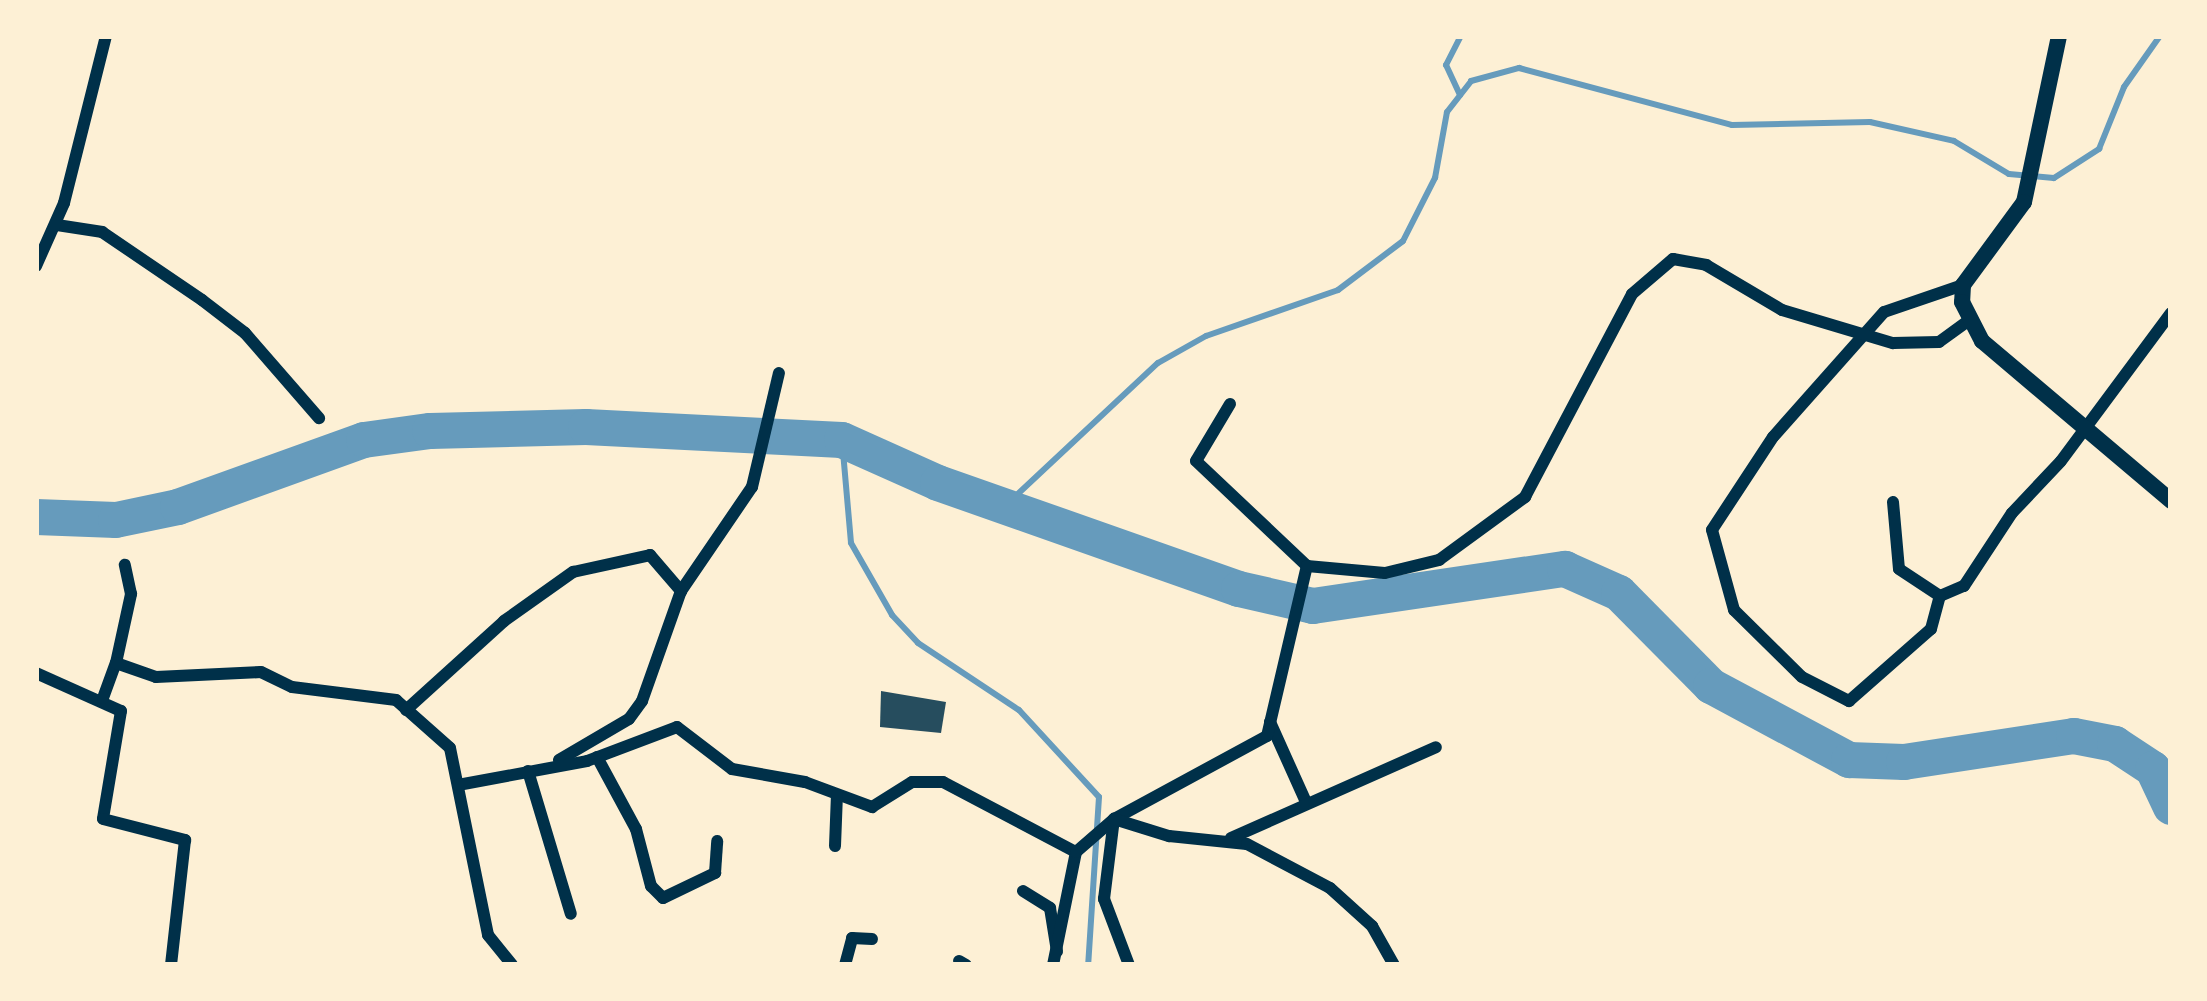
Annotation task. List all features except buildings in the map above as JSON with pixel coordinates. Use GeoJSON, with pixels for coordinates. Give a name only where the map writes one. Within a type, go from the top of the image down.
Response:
{"type":"FeatureCollection","features":[{"type":"Feature","properties":{"kind":"street"},"geometry":{"type":"LineString","coordinates":[[36,266],[57,225],[106,36]]}},
{"type":"Feature","properties":{"kind":"street"},"geometry":{"type":"LineString","coordinates":[[1940,596],[1930,629],[1849,701],[1802,677],[1734,610],[1712,540],[1717,518],[1773,437],[1884,312],[1963,285],[2012,228],[2027,189],[2059,36]]}},
{"type":"Feature","properties":{"kind":"street"},"geometry":{"type":"LineString","coordinates":[[57,225],[103,232],[202,300],[245,334],[319,418]]}},
{"type":"Feature","properties":{"kind":"street"},"geometry":{"type":"LineString","coordinates":[[1229,404],[1196,461],[1307,566],[1385,573],[1439,560],[1526,497],[1632,294],[1673,259],[1706,265],[1782,310],[1906,345],[1939,341],[1968,321]]}},
{"type":"Feature","properties":{"kind":"street"},"geometry":{"type":"LineString","coordinates":[[1963,285],[1968,321],[2082,430],[2171,501]]}},
{"type":"Feature","properties":{"kind":"street"},"geometry":{"type":"LineString","coordinates":[[1940,596],[1964,586],[2012,513],[2171,313]]}},
{"type":"Feature","properties":{"kind":"street"},"geometry":{"type":"LineString","coordinates":[[458,785],[529,772],[560,760],[629,719],[642,701],[681,591],[718,545],[754,476],[779,373]]}},
{"type":"Feature","properties":{"kind":"street"},"geometry":{"type":"LineString","coordinates":[[1893,502],[1899,569],[1940,596]]}},
{"type":"Feature","properties":{"kind":"street"},"geometry":{"type":"LineString","coordinates":[[406,710],[504,620],[573,572],[650,555],[681,591]]}},
{"type":"Feature","properties":{"kind":"street"},"geometry":{"type":"LineString","coordinates":[[104,698],[131,594],[125,565]]}},
{"type":"Feature","properties":{"kind":"street"},"geometry":{"type":"LineString","coordinates":[[1055,958],[1076,851],[1114,819],[1216,768],[1267,736],[1307,566]]}},
{"type":"Feature","properties":{"kind":"street"},"geometry":{"type":"LineString","coordinates":[[116,663],[155,677],[261,672],[292,687],[396,700],[450,748],[488,935],[512,965]]}},
{"type":"Feature","properties":{"kind":"street"},"geometry":{"type":"LineString","coordinates":[[36,673],[104,698],[121,711],[103,819],[185,840],[171,965]]}},
{"type":"Feature","properties":{"kind":"street"},"geometry":{"type":"LineString","coordinates":[[1270,722],[1306,802]]}},
{"type":"Feature","properties":{"kind":"street"},"geometry":{"type":"LineString","coordinates":[[560,760],[597,757],[677,727],[731,769],[885,805],[927,778],[1076,851]]}},
{"type":"Feature","properties":{"kind":"street"},"geometry":{"type":"LineString","coordinates":[[1231,838],[1436,747]]}},
{"type":"Feature","properties":{"kind":"street"},"geometry":{"type":"LineString","coordinates":[[597,757],[663,898],[715,873],[717,841]]}},
{"type":"Feature","properties":{"kind":"street"},"geometry":{"type":"LineString","coordinates":[[529,772],[572,914]]}},
{"type":"Feature","properties":{"kind":"street"},"geometry":{"type":"LineString","coordinates":[[835,846],[837,795]]}},
{"type":"Feature","properties":{"kind":"street"},"geometry":{"type":"LineString","coordinates":[[1114,819],[1168,836],[1231,838],[1330,888],[1372,926],[1394,965]]}},
{"type":"Feature","properties":{"kind":"street"},"geometry":{"type":"LineString","coordinates":[[1114,819],[1104,899],[1129,965]]}},
{"type":"Feature","properties":{"kind":"street"},"geometry":{"type":"LineString","coordinates":[[1023,891],[1050,908],[1055,958]]}},
{"type":"Feature","properties":{"kind":"street"},"geometry":{"type":"LineString","coordinates":[[836,936],[872,939]]}},
{"type":"Feature","properties":{"kind":"street"},"geometry":{"type":"LineString","coordinates":[[845,965],[852,938]]}},
{"type":"Feature","properties":{"kind":"waterway"},"geometry":{"type":"LineString","coordinates":[[1460,95],[1446,65],[1461,36]]}},
{"type":"Feature","properties":{"kind":"waterway"},"geometry":{"type":"LineString","coordinates":[[1006,505],[1158,363],[1206,336],[1338,290],[1403,241],[1435,178],[1447,112],[1471,81],[1519,68],[1732,125],[1870,122],[1954,141],[2009,174],[2054,178],[2099,149],[2124,87],[2160,36]]}},
{"type":"Feature","properties":{"kind":"waterway"},"geometry":{"type":"LineString","coordinates":[[36,517],[116,520],[178,507],[364,440],[430,431],[586,427],[842,440],[938,483],[1239,589],[1313,606],[1565,569],[1619,593],[1711,686],[1849,760],[1904,762],[2074,736],[2115,744],[2153,769],[2171,807]]}},
{"type":"Feature","properties":{"kind":"waterway"},"geometry":{"type":"LineString","coordinates":[[842,440],[851,543],[892,615],[918,643],[1019,710],[1099,797],[1088,965]]}}]}
